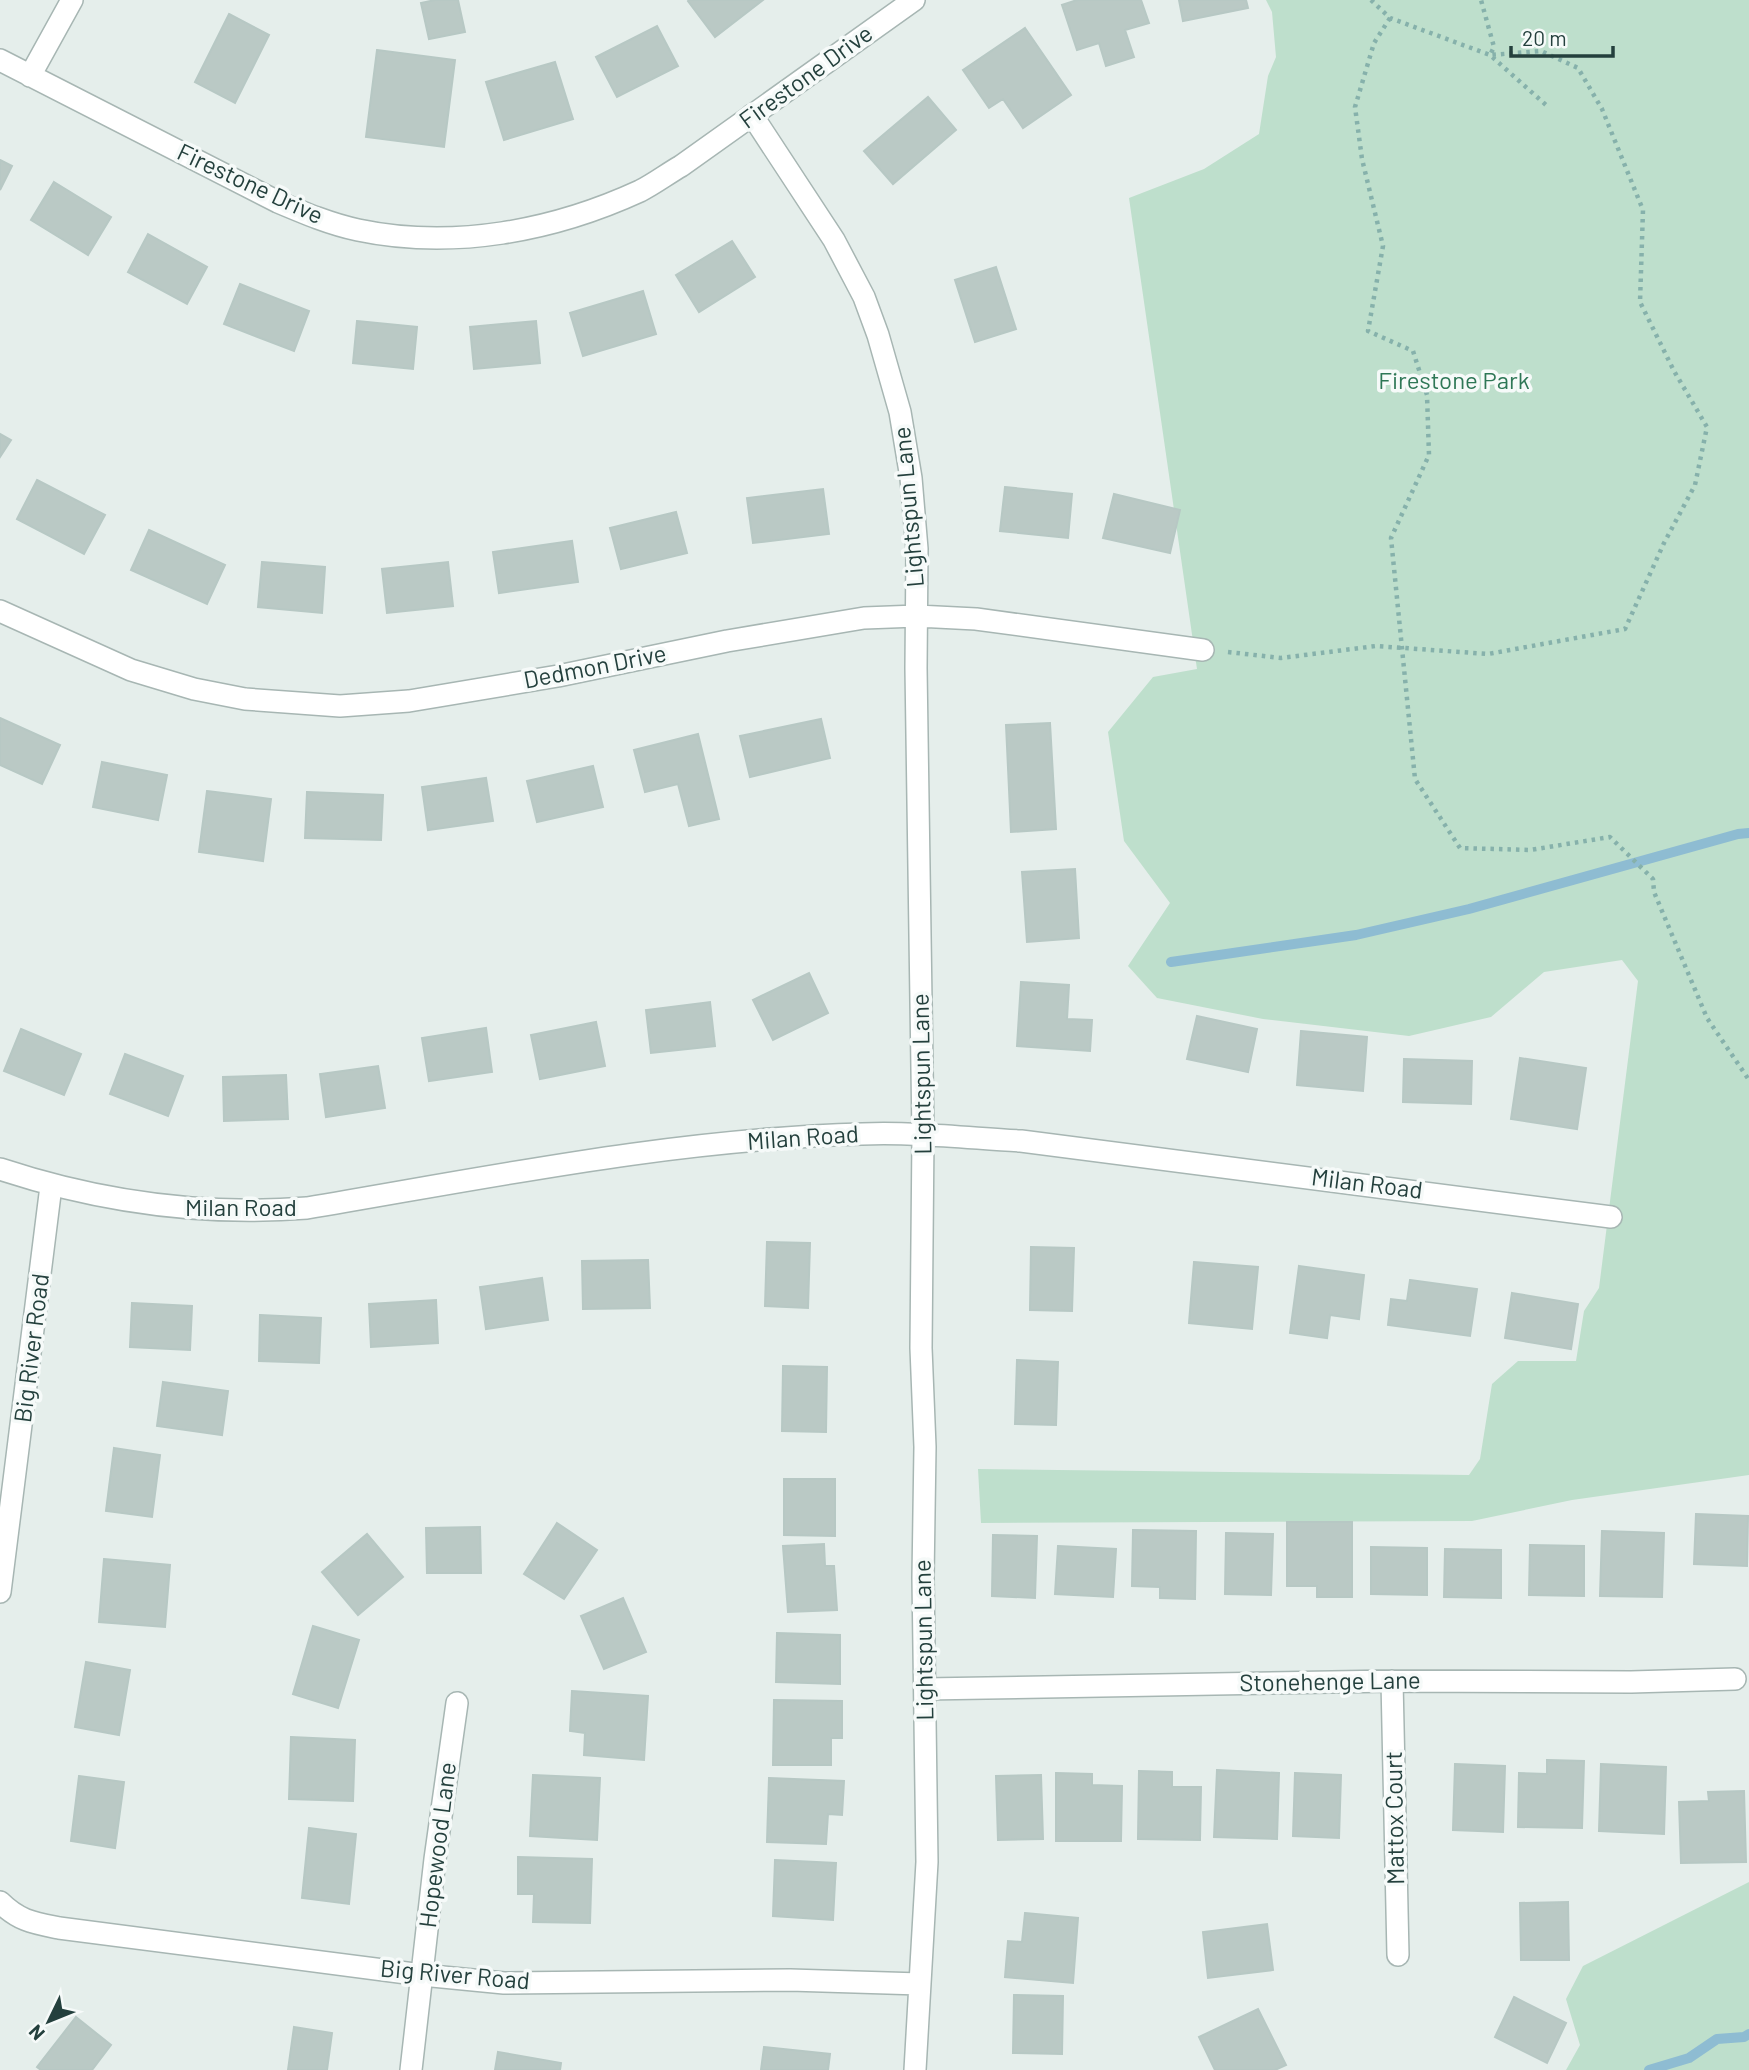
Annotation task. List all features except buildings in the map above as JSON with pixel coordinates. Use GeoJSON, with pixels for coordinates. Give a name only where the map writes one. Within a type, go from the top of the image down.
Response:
{"type":"FeatureCollection","features":[{"type":"Feature","properties":{"kind":"street"},"geometry":{"type":"LineString","coordinates":[[30,76],[72,0]]}},
{"type":"Feature","properties":{"kind":"street","name":"Firestone Drive"},"geometry":{"type":"LineString","coordinates":[[0,61],[278,202],[319,219],[359,230],[404,236],[463,237],[499,234],[565,220],[640,190],[681,166],[911,1]]}},
{"type":"Feature","properties":{"kind":"street","name":"Lightspun Lane"},"geometry":{"type":"LineString","coordinates":[[752,115],[834,240],[864,297],[901,412],[911,478],[917,549],[927,1862],[915,2070]]}},
{"type":"Feature","properties":{"kind":"street","name":"Dedmon Drive"},"geometry":{"type":"LineString","coordinates":[[0,611],[131,670],[194,689],[245,699],[340,706],[422,699],[558,676],[727,640],[864,618],[917,616],[976,619],[1203,650]]}},
{"type":"Feature","properties":{"kind":"street","name":"Milan Road"},"geometry":{"type":"LineString","coordinates":[[0,1169],[51,1186],[172,1208],[263,1212],[307,1208],[587,1160],[723,1143],[863,1133],[1034,1143],[1611,1217]]}},
{"type":"Feature","properties":{"kind":"street","name":"Big River Road"},"geometry":{"type":"LineString","coordinates":[[0,1592],[51,1186]]}},
{"type":"Feature","properties":{"kind":"street","name":"Stonehenge Lane"},"geometry":{"type":"LineString","coordinates":[[925,1689],[1392,1681],[1631,1682],[1735,1679]]}},
{"type":"Feature","properties":{"kind":"street","name":"Mattox Court"},"geometry":{"type":"LineString","coordinates":[[1392,1681],[1398,1955]]}},
{"type":"Feature","properties":{"kind":"street","name":"Hopewood Lane"},"geometry":{"type":"LineString","coordinates":[[411,2070],[457,1703]]}},
{"type":"Feature","properties":{"kind":"street","name":"Big River Road"},"geometry":{"type":"LineString","coordinates":[[4,1916],[59,1928],[422,1975],[504,1983],[790,1980],[920,1984]]}},
{"type":"Feature","properties":{"kind":"path"},"geometry":{"type":"LineString","coordinates":[[1371,0],[1390,18],[1490,55],[1546,105]]}},
{"type":"Feature","properties":{"kind":"path"},"geometry":{"type":"LineString","coordinates":[[1481,0],[1494,47],[1490,55]]}},
{"type":"Feature","properties":{"kind":"path"},"geometry":{"type":"LineString","coordinates":[[1390,18],[1374,43],[1355,107],[1362,159],[1383,246],[1368,331],[1413,351],[1427,395],[1429,455],[1391,538],[1415,779],[1460,848],[1530,850],[1610,837],[1653,879],[1654,892],[1707,1018],[1749,1080]]}},
{"type":"Feature","properties":{"kind":"path"},"geometry":{"type":"LineString","coordinates":[[1203,650],[1281,658],[1376,646],[1488,654],[1625,629],[1664,543],[1695,485],[1707,427],[1674,371],[1640,302],[1643,210],[1602,109],[1578,68],[1541,51],[1490,55]]}},
{"type":"Feature","properties":{"kind":"green space","name":"Firestone Park"},"geometry":{"type":"Polygon","coordinates":[[[1266,0],[1749,0],[1749,1475],[1572,1500],[1472,1521],[981,1523],[978,1469],[1469,1475],[1480,1459],[1492,1384],[1518,1361],[1576,1361],[1584,1311],[1599,1288],[1638,981],[1622,960],[1544,972],[1491,1017],[1409,1036],[1263,1019],[1157,998],[1128,966],[1170,903],[1124,841],[1108,732],[1153,677],[1197,669],[1129,198],[1204,169],[1259,134],[1268,76],[1276,57],[1272,12],[1266,0]]]}},
{"type":"Feature","properties":{"kind":"green space"},"geometry":{"type":"Polygon","coordinates":[[[1749,1882],[1749,2070],[1566,2070],[1580,2045],[1566,1999],[1583,1966],[1749,1882]]]}},
{"type":"Feature","properties":{"kind":"waterway"},"geometry":{"type":"LineString","coordinates":[[1171,962],[1356,935],[1469,909],[1749,833]]}},
{"type":"Feature","properties":{"kind":"waterway"},"geometry":{"type":"LineString","coordinates":[[1649,2070],[1689,2058],[1717,2039],[1744,2037],[1749,2034]]}}]}
